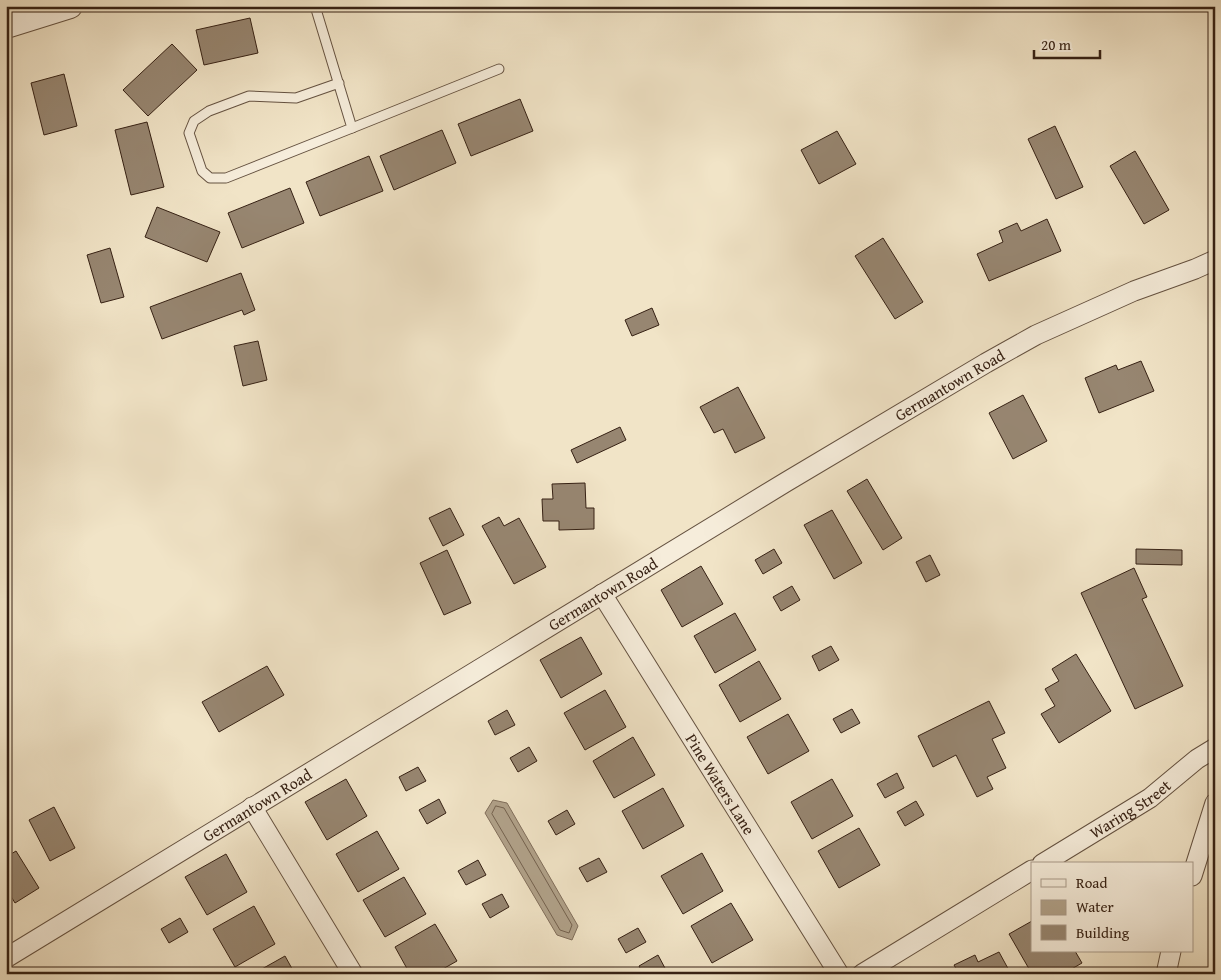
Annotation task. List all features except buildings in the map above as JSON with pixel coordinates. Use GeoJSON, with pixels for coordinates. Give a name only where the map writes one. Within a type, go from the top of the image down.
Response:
{"type":"FeatureCollection","features":[{"type":"Feature","properties":{"kind":"street"},"geometry":{"type":"LineString","coordinates":[[6,26],[70,6]]}},
{"type":"Feature","properties":{"kind":"street","name":"Germantown Road"},"geometry":{"type":"LineString","coordinates":[[6,958],[868,432],[1036,335],[1134,290],[1215,260]]}},
{"type":"Feature","properties":{"kind":"street","name":"Pine Waters Lane"},"geometry":{"type":"LineString","coordinates":[[602,594],[838,974]]}},
{"type":"Feature","properties":{"kind":"street","name":"Waring Street"},"geometry":{"type":"LineString","coordinates":[[1045,862],[1150,798],[1197,759],[1215,748]]}},
{"type":"Feature","properties":{"kind":"street"},"geometry":{"type":"LineString","coordinates":[[1194,870],[1215,803]]}},
{"type":"Feature","properties":{"kind":"street"},"geometry":{"type":"LineString","coordinates":[[252,807],[353,974]]}},
{"type":"Feature","properties":{"kind":"street"},"geometry":{"type":"LineString","coordinates":[[862,974],[1031,871]]}},
{"type":"Feature","properties":{"kind":"street"},"geometry":{"type":"LineString","coordinates":[[1166,974],[1171,952]]}},
{"type":"Feature","properties":{"kind":"lane"},"geometry":{"type":"LineString","coordinates":[[315,6],[352,128]]}},
{"type":"Feature","properties":{"kind":"lane"},"geometry":{"type":"LineString","coordinates":[[338,83],[296,98],[249,96],[209,111],[194,121],[189,133],[202,171],[210,178],[226,178],[499,70]]}},
{"type":"Feature","properties":{"kind":"water"},"geometry":{"type":"Polygon","coordinates":[[[493,800],[507,803],[578,926],[572,940],[557,935],[485,813],[493,800]]]}}]}
